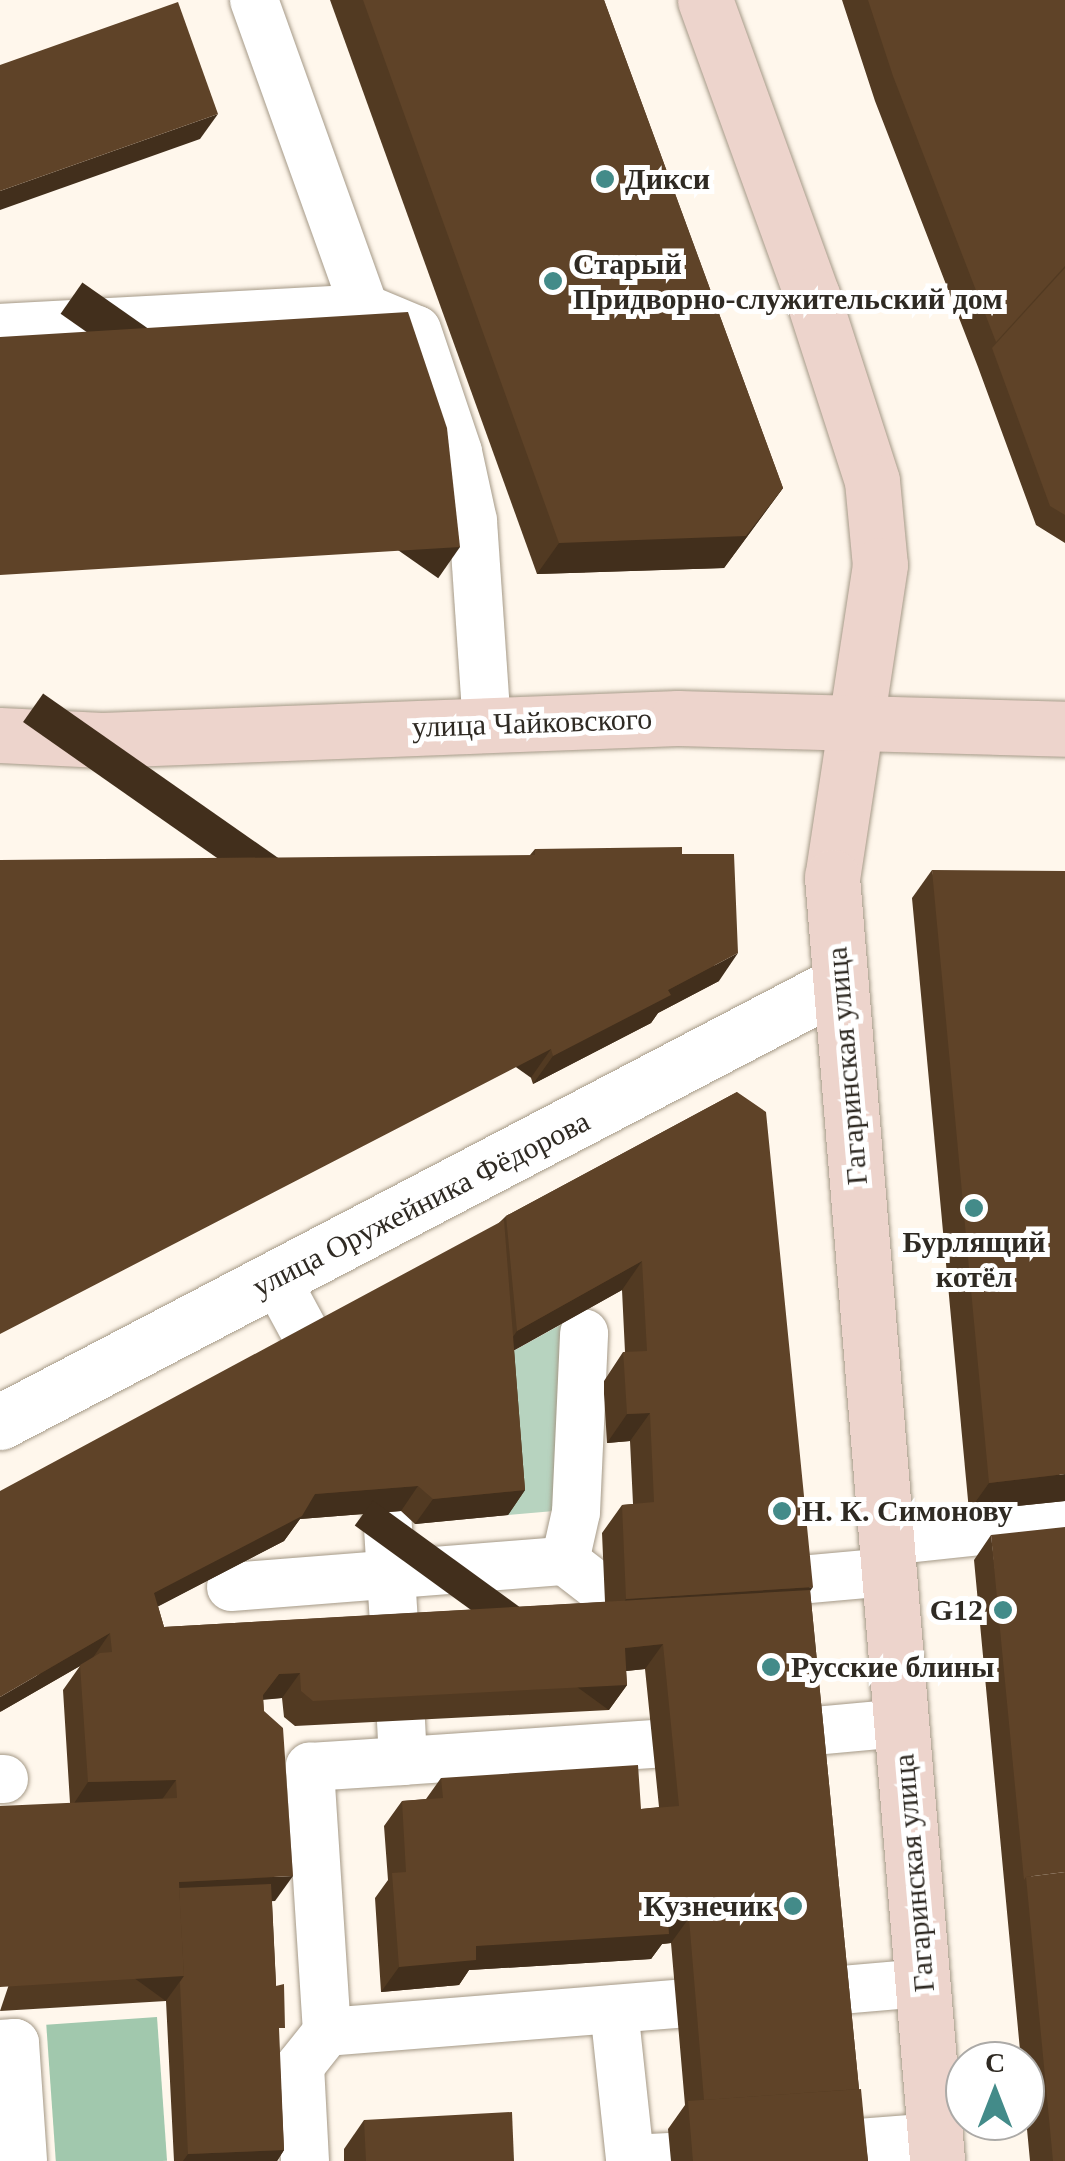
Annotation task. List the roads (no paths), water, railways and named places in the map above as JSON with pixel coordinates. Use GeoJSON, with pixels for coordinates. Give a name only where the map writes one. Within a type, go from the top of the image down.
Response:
{"type":"FeatureCollection","features":[{"type":"Feature","properties":{"kind":"street","name":"Гагаринская улица"},"geometry":{"type":"LineString","coordinates":[[705,0],[812,295],[872,480],[880,565],[832,877],[936,2149]]}},
{"type":"Feature","properties":{"kind":"street","name":"улица Чайковского"},"geometry":{"type":"LineString","coordinates":[[0,736],[102,740],[678,718],[1065,729]]}},
{"type":"Feature","properties":{"kind":"street","name":"улица Оружейника Фёдорова"},"geometry":{"type":"LineString","coordinates":[[0,1422],[840,982]]}},
{"type":"Feature","properties":{"kind":"lane"},"geometry":{"type":"LineString","coordinates":[[254,0],[364,308]]}},
{"type":"Feature","properties":{"kind":"lane"},"geometry":{"type":"LineString","coordinates":[[0,328],[364,308],[417,330],[458,452],[473,522],[487,724]]}},
{"type":"Feature","properties":{"kind":"lane"},"geometry":{"type":"LineString","coordinates":[[276,1279],[309,1340]]}},
{"type":"Feature","properties":{"kind":"lane"},"geometry":{"type":"LineString","coordinates":[[565,1561],[576,1512],[584,1333]]}},
{"type":"Feature","properties":{"kind":"lane"},"geometry":{"type":"LineString","coordinates":[[387,1512],[395,1639]]}},
{"type":"Feature","properties":{"kind":"lane"},"geometry":{"type":"LineString","coordinates":[[789,1581],[887,1556],[1065,1522]]}},
{"type":"Feature","properties":{"kind":"lane"},"geometry":{"type":"LineString","coordinates":[[231,1588],[565,1561],[604,1592]]}},
{"type":"Feature","properties":{"kind":"lane"},"geometry":{"type":"LineString","coordinates":[[804,1732],[901,1723]]}},
{"type":"Feature","properties":{"kind":"lane"},"geometry":{"type":"LineString","coordinates":[[305,2161],[300,2066],[327,2032],[310,1767],[402,1741],[652,1744]]}},
{"type":"Feature","properties":{"kind":"lane"},"geometry":{"type":"LineString","coordinates":[[829,1991],[923,1983]]}},
{"type":"Feature","properties":{"kind":"lane"},"geometry":{"type":"LineString","coordinates":[[327,2032],[676,2004]]}},
{"type":"Feature","properties":{"kind":"lane"},"geometry":{"type":"LineString","coordinates":[[614,2009],[630,2160],[670,2157]]}},
{"type":"Feature","properties":{"kind":"lane"},"geometry":{"type":"LineString","coordinates":[[0,2044],[15,2044],[24,2161]]}},
{"type":"Feature","properties":{"kind":"lane"},"geometry":{"type":"LineString","coordinates":[[844,2144],[936,2149]]}},
{"type":"Feature","properties":{"kind":"place","name":"Дикси"},"geometry":{"type":"Point","coordinates":[605,179]}},
{"type":"Feature","properties":{"kind":"place","name":"Старый Придворно-служительский дом"},"geometry":{"type":"Point","coordinates":[553,281]}},
{"type":"Feature","properties":{"kind":"place","name":"Бурлящий котёл"},"geometry":{"type":"Point","coordinates":[974,1208]}},
{"type":"Feature","properties":{"kind":"place","name":"Н. К. Симонову"},"geometry":{"type":"Point","coordinates":[782,1511]}},
{"type":"Feature","properties":{"kind":"place","name":"G12"},"geometry":{"type":"Point","coordinates":[1003,1610]}},
{"type":"Feature","properties":{"kind":"place","name":"Русские блины"},"geometry":{"type":"Point","coordinates":[771,1667]}},
{"type":"Feature","properties":{"kind":"place","name":"Кузнечик"},"geometry":{"type":"Point","coordinates":[793,1906]}}]}
